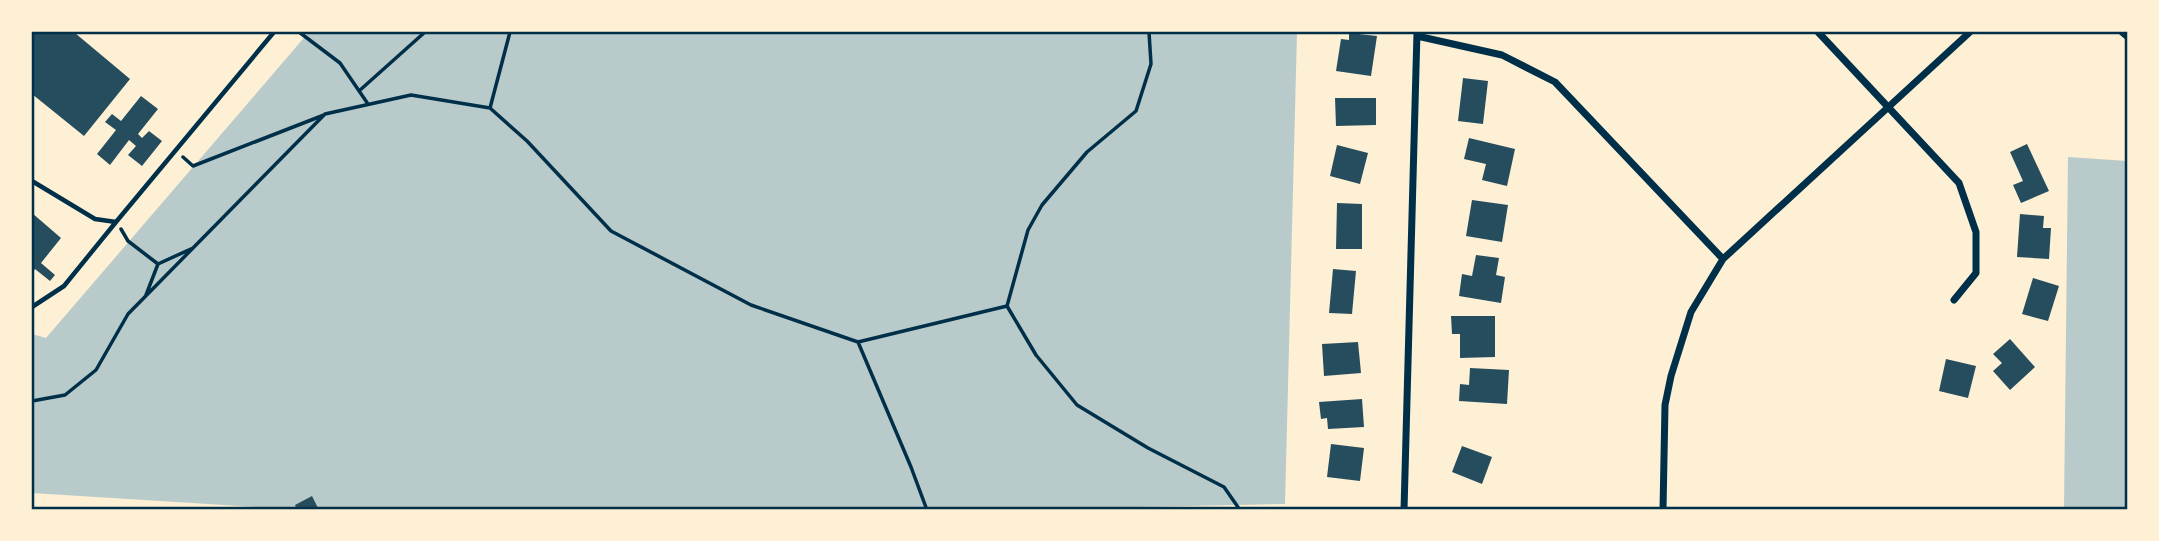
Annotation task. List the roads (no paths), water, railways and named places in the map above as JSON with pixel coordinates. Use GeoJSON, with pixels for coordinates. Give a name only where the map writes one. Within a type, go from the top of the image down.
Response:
{"type":"FeatureCollection","features":[{"type":"Feature","properties":{"kind":"street"},"geometry":{"type":"LineString","coordinates":[[1818,32],[1959,183],[1976,232],[1976,273],[1954,300]]}},
{"type":"Feature","properties":{"kind":"street"},"geometry":{"type":"LineString","coordinates":[[1663,509],[1665,405],[1671,376],[1691,312],[1723,259],[1970,32]]}},
{"type":"Feature","properties":{"kind":"street"},"geometry":{"type":"LineString","coordinates":[[2122,32],[2127,37]]}},
{"type":"Feature","properties":{"kind":"street"},"geometry":{"type":"LineString","coordinates":[[1404,509],[1417,34],[1502,55],[1555,82],[1723,259]]}},
{"type":"Feature","properties":{"kind":"lane"},"geometry":{"type":"LineString","coordinates":[[32,307],[64,286],[274,32]]}},
{"type":"Feature","properties":{"kind":"lane"},"geometry":{"type":"LineString","coordinates":[[32,181],[95,219],[116,222]]}}]}
